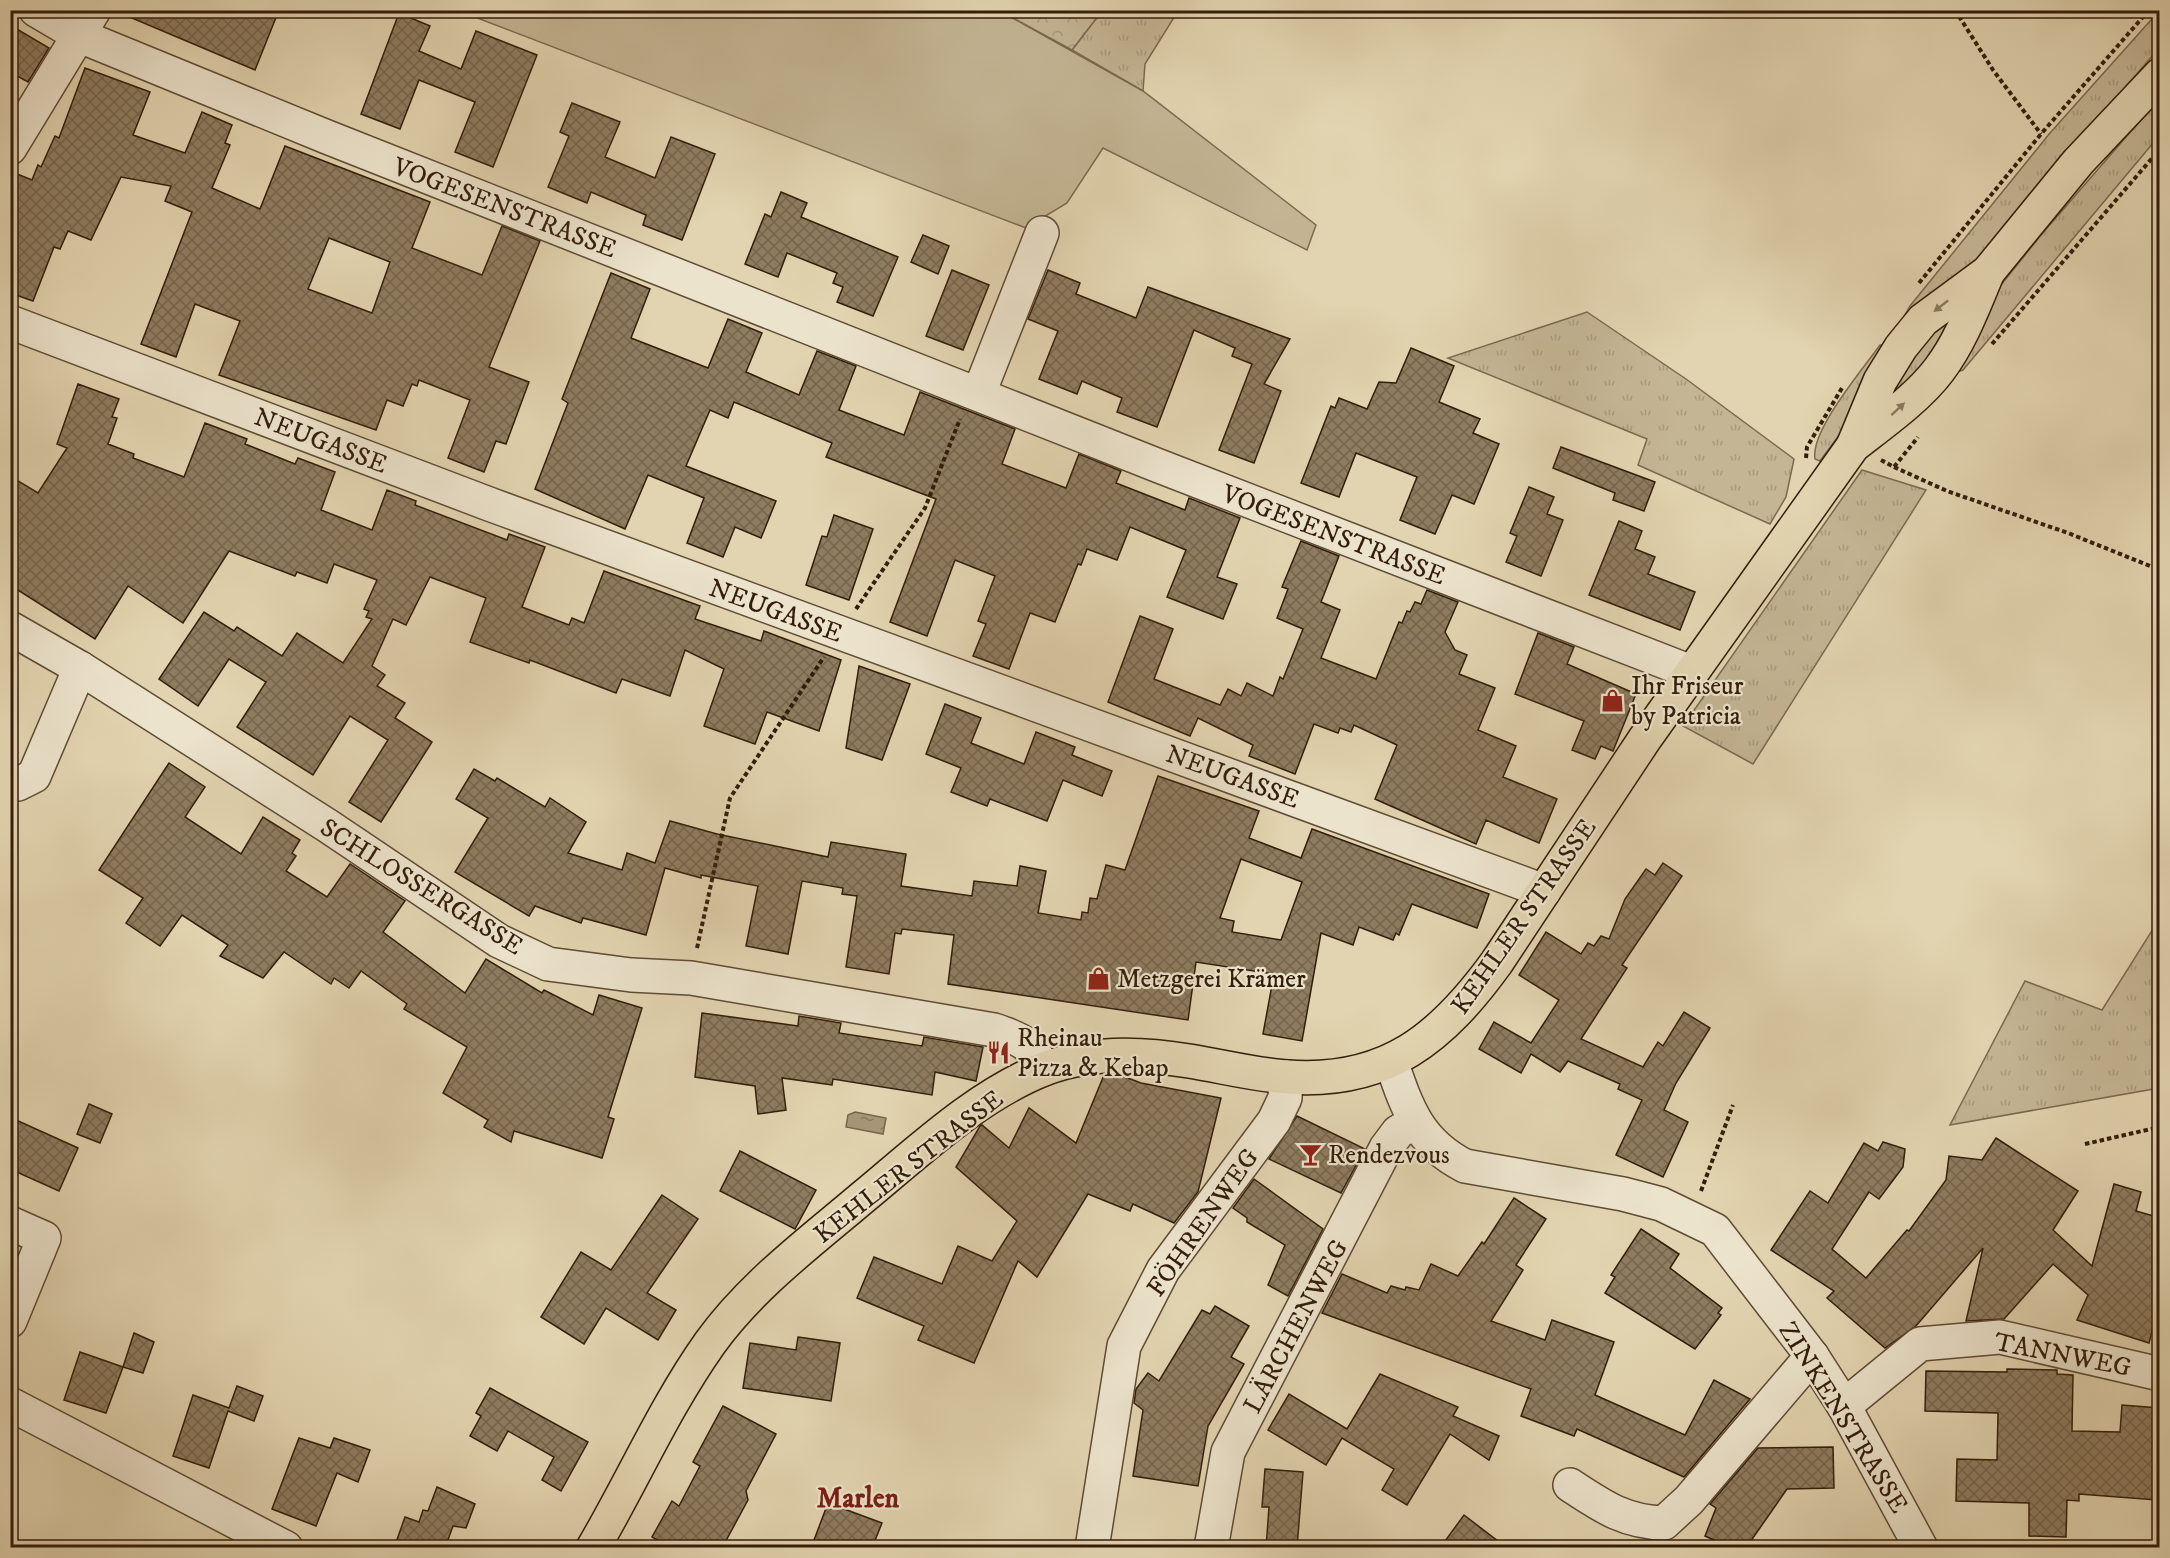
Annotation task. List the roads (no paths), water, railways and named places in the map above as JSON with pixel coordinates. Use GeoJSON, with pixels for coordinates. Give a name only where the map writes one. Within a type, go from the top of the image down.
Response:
{"type":"FeatureCollection","features":[{"type":"Feature","properties":{"kind":"main road"},"geometry":{"type":"LineString","coordinates":[[1853,446],[1880,381],[1901,347],[1923,320],[1988,272],[2078,162],[2160,75]]}},
{"type":"Feature","properties":{"kind":"main road"},"geometry":{"type":"LineString","coordinates":[[1853,446],[1892,415],[1937,373],[1967,321],[1988,272]]}},
{"type":"Feature","properties":{"kind":"main road","name":"KEHLER STRASSE"},"geometry":{"type":"LineString","coordinates":[[593,1548],[659,1422],[710,1342],[749,1295],[915,1155],[986,1101],[1044,1069],[1074,1060],[1143,1055],[1286,1077],[1342,1076],[1391,1061],[1444,1026],[1472,996],[1691,672],[1853,446]]}},
{"type":"Feature","properties":{"kind":"street","name":"VOGESENSTRASSE"},"geometry":{"type":"LineString","coordinates":[[36,10],[87,23],[327,137],[1159,466],[1691,672]]}},
{"type":"Feature","properties":{"kind":"street"},"geometry":{"type":"LineString","coordinates":[[10,148],[87,23]]}},
{"type":"Feature","properties":{"kind":"street"},"geometry":{"type":"LineString","coordinates":[[975,392],[1042,233]]}},
{"type":"Feature","properties":{"kind":"street","name":"NEUGASSE"},"geometry":{"type":"LineString","coordinates":[[10,322],[489,504],[1544,891]]}},
{"type":"Feature","properties":{"kind":"street","name":"SCHLOSSERGASSE"},"geometry":{"type":"LineString","coordinates":[[10,628],[80,668],[328,826],[499,941],[548,964],[631,975],[691,978],[994,1030],[1017,1038],[1035,1050],[1044,1069]]}},
{"type":"Feature","properties":{"kind":"street"},"geometry":{"type":"LineString","coordinates":[[10,780],[18,784],[34,776],[80,668]]}},
{"type":"Feature","properties":{"kind":"street","name":"ZINKENSTRASSE"},"geometry":{"type":"LineString","coordinates":[[1391,1061],[1404,1100],[1415,1122],[1435,1148],[1465,1166],[1623,1194],[1661,1204],[1715,1230],[1812,1356],[1844,1406],[1922,1548]]}},
{"type":"Feature","properties":{"kind":"street","name":"FÖHRENWEG"},"geometry":{"type":"LineString","coordinates":[[1092,1548],[1124,1346],[1163,1270],[1274,1121],[1285,1098],[1286,1077]]}},
{"type":"Feature","properties":{"kind":"street","name":"LÄRCHENWEG"},"geometry":{"type":"LineString","coordinates":[[1210,1548],[1228,1452],[1386,1148],[1398,1132],[1415,1122]]}},
{"type":"Feature","properties":{"kind":"street"},"geometry":{"type":"LineString","coordinates":[[10,1223],[44,1238],[10,1321]]}},
{"type":"Feature","properties":{"kind":"street","name":"TANNWEG"},"geometry":{"type":"LineString","coordinates":[[1844,1406],[1920,1344],[2000,1337],[2160,1374]]}},
{"type":"Feature","properties":{"kind":"street"},"geometry":{"type":"LineString","coordinates":[[1570,1485],[1606,1508],[1632,1519],[1640,1522],[1664,1523],[1689,1500],[1812,1356]]}},
{"type":"Feature","properties":{"kind":"street"},"geometry":{"type":"LineString","coordinates":[[10,1404],[286,1548]]}},
{"type":"Feature","properties":{"kind":"water"},"geometry":{"type":"Polygon","coordinates":[[[855,1112],[886,1118],[883,1134],[846,1127],[848,1115],[855,1112]]]}},
{"type":"Feature","properties":{"kind":"place","name":"Ihr Friseur by Patricia"},"geometry":{"type":"Point","coordinates":[1613,700]}},
{"type":"Feature","properties":{"kind":"place","name":"Metzgerei Krämer"},"geometry":{"type":"Point","coordinates":[1099,978]}},
{"type":"Feature","properties":{"kind":"place","name":"Rheinau Pizza & Kebap"},"geometry":{"type":"Point","coordinates":[999,1052]}},
{"type":"Feature","properties":{"kind":"place","name":"Rendezvous"},"geometry":{"type":"Point","coordinates":[1310,1154]}},
{"type":"Feature","properties":{"kind":"district","name":"Marlen"},"geometry":{"type":"Point","coordinates":[858,1497]}}]}
